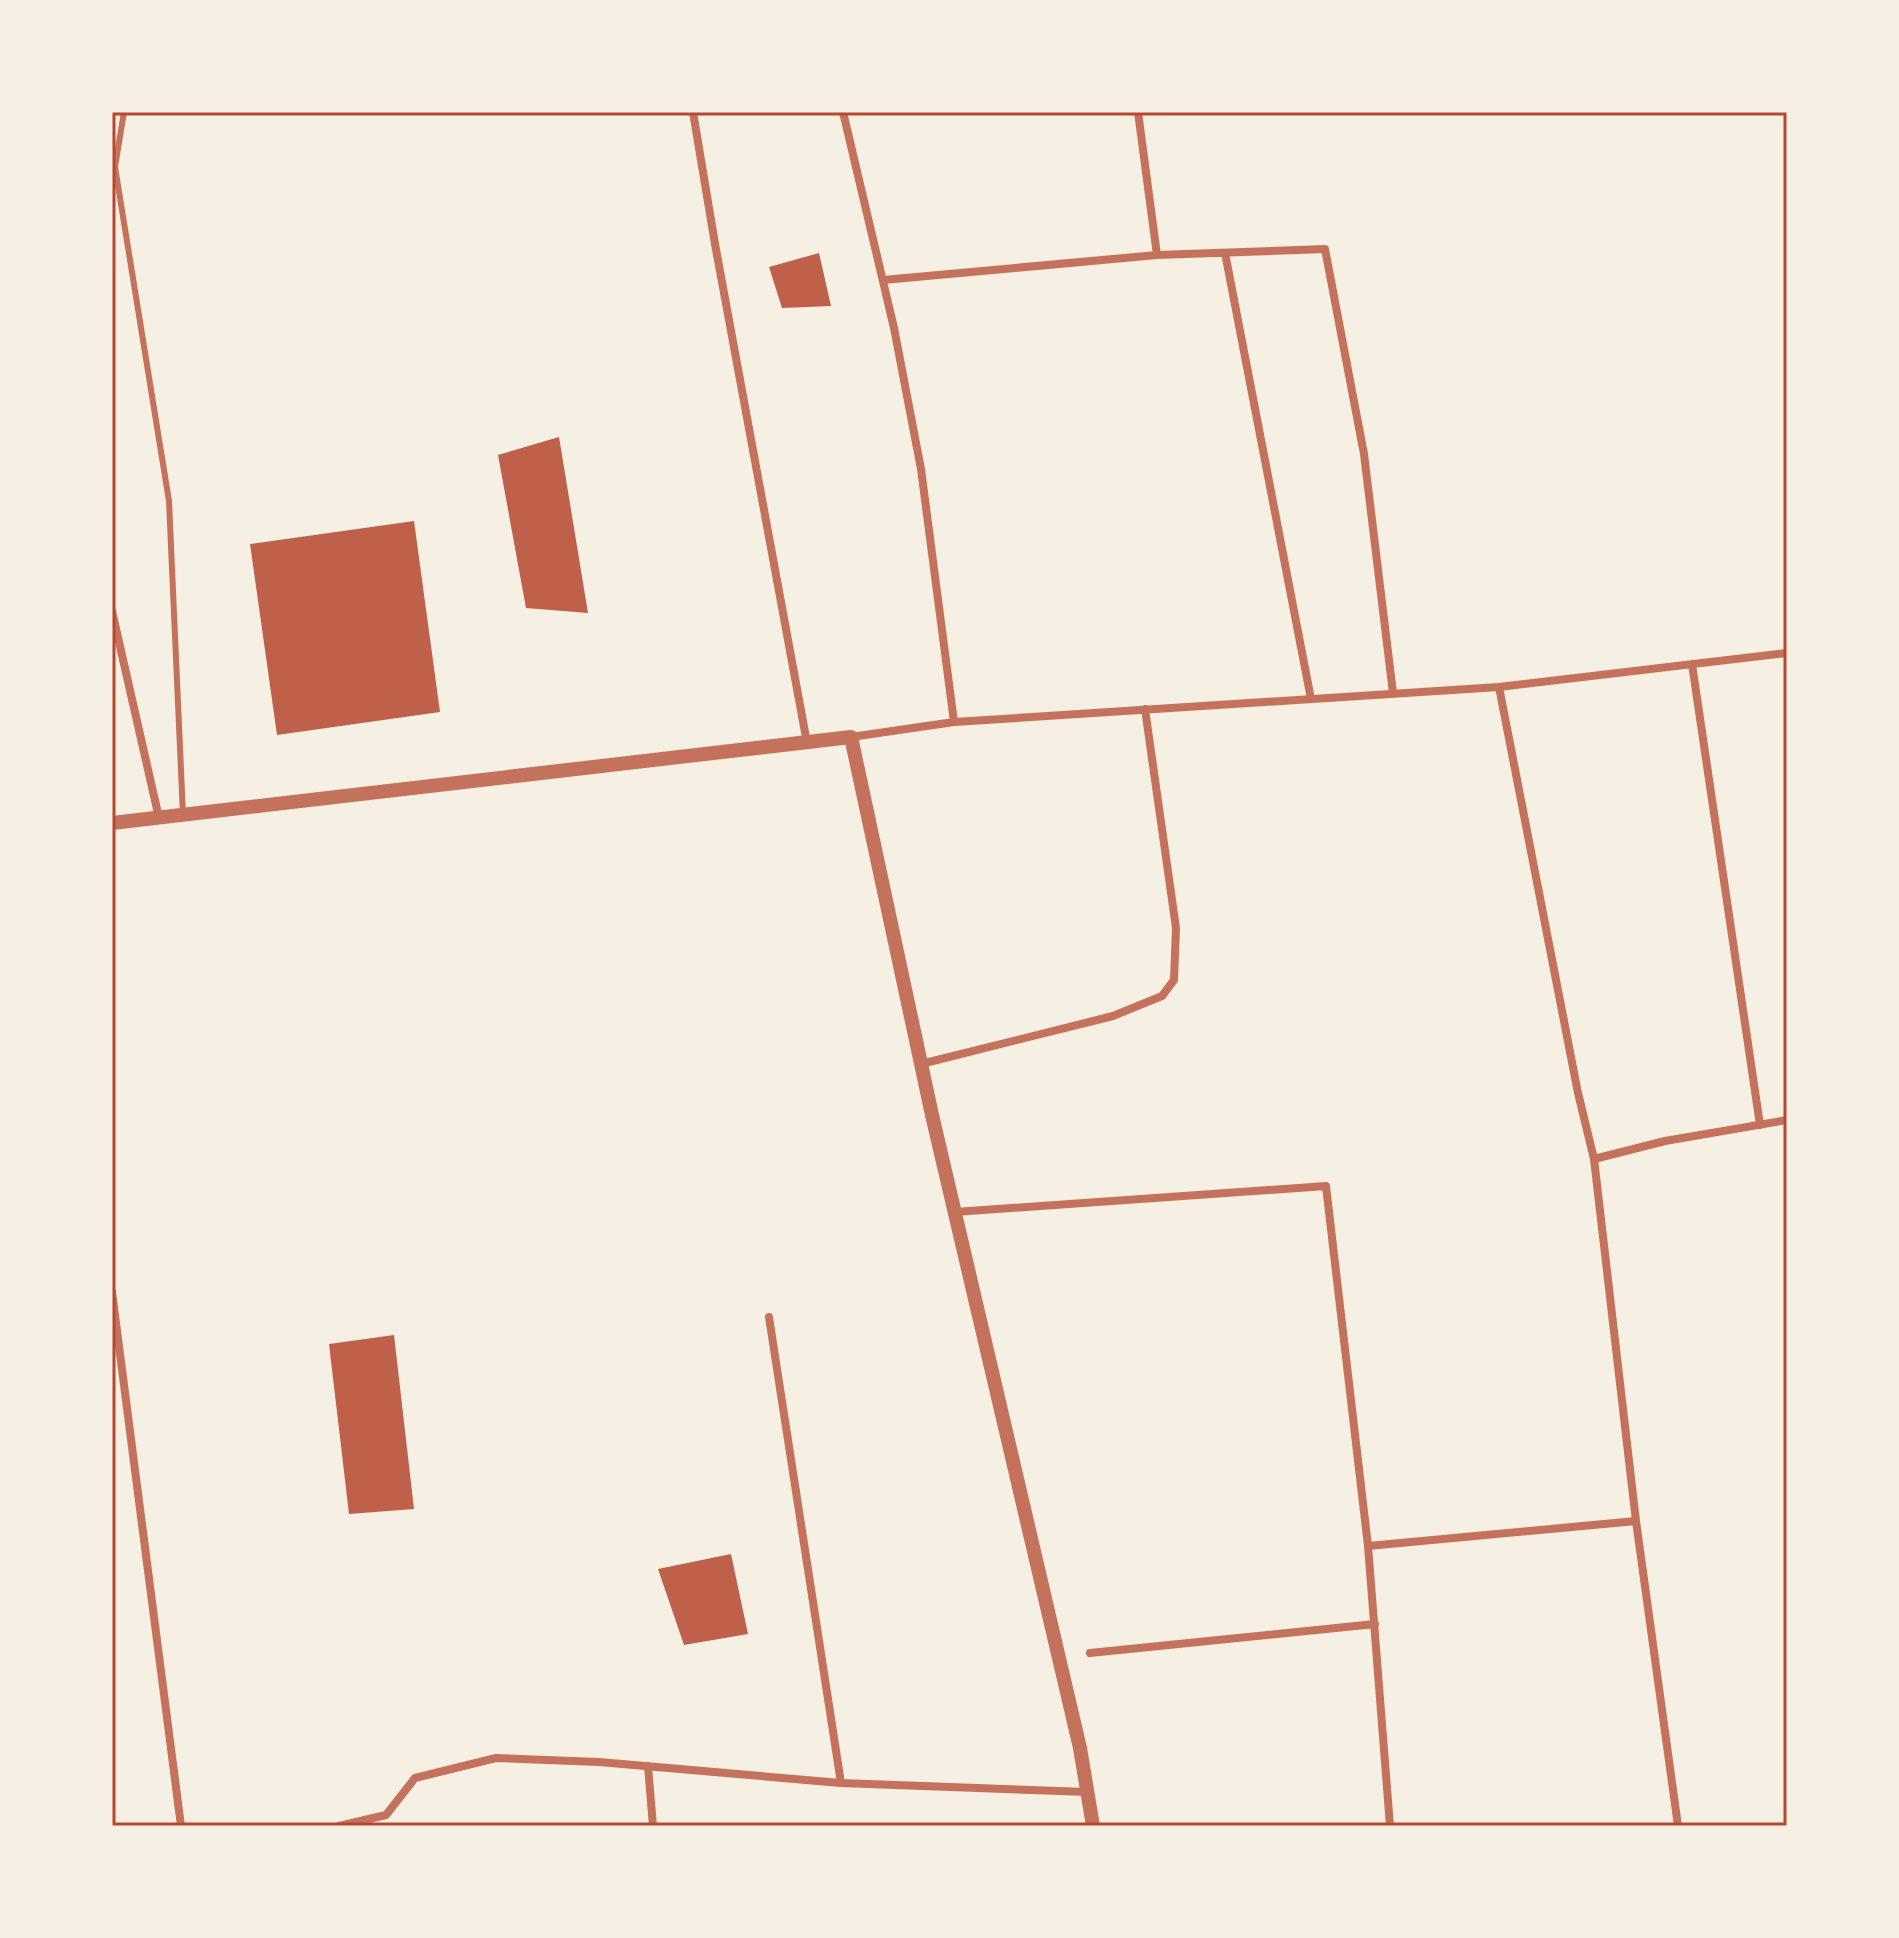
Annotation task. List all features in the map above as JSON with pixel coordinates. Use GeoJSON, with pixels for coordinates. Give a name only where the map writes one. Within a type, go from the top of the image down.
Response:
{"type":"FeatureCollection","features":[{"type":"Feature","properties":{"kind":"street"},"geometry":{"type":"LineString","coordinates":[[693,112],[717,259],[807,743]]}},
{"type":"Feature","properties":{"kind":"street"},"geometry":{"type":"LineString","coordinates":[[843,112],[883,280],[921,469],[954,722]]}},
{"type":"Feature","properties":{"kind":"street"},"geometry":{"type":"LineString","coordinates":[[1138,112],[1157,255]]}},
{"type":"Feature","properties":{"kind":"street"},"geometry":{"type":"LineString","coordinates":[[883,280],[1157,255],[1325,249],[1364,454],[1393,693]]}},
{"type":"Feature","properties":{"kind":"street"},"geometry":{"type":"LineString","coordinates":[[1225,253],[1311,699]]}},
{"type":"Feature","properties":{"kind":"street"},"geometry":{"type":"LineString","coordinates":[[112,611],[159,818]]}},
{"type":"Feature","properties":{"kind":"street"},"geometry":{"type":"LineString","coordinates":[[112,823],[807,743],[954,722],[1499,687],[1787,653]]}},
{"type":"Feature","properties":{"kind":"street"},"geometry":{"type":"LineString","coordinates":[[1692,664],[1760,1125]]}},
{"type":"Feature","properties":{"kind":"street"},"geometry":{"type":"LineString","coordinates":[[1499,687],[1575,1077],[1594,1159],[1636,1521],[1678,1826]]}},
{"type":"Feature","properties":{"kind":"street"},"geometry":{"type":"LineString","coordinates":[[921,1064],[1113,1016],[1162,996],[1174,980],[1176,928],[1145,709]]}},
{"type":"Feature","properties":{"kind":"street"},"geometry":{"type":"LineString","coordinates":[[851,737],[921,1064],[1080,1748],[1093,1826]]}},
{"type":"Feature","properties":{"kind":"street"},"geometry":{"type":"LineString","coordinates":[[1594,1159],[1665,1141],[1787,1120]]}},
{"type":"Feature","properties":{"kind":"street"},"geometry":{"type":"LineString","coordinates":[[955,1212],[1326,1186],[1368,1546],[1390,1826]]}},
{"type":"Feature","properties":{"kind":"street"},"geometry":{"type":"LineString","coordinates":[[112,1292],[181,1826]]}},
{"type":"Feature","properties":{"kind":"street"},"geometry":{"type":"LineString","coordinates":[[769,1317],[841,1783]]}},
{"type":"Feature","properties":{"kind":"street"},"geometry":{"type":"LineString","coordinates":[[1368,1546],[1636,1521]]}},
{"type":"Feature","properties":{"kind":"street"},"geometry":{"type":"LineString","coordinates":[[1090,1653],[1375,1624]]}},
{"type":"Feature","properties":{"kind":"street"},"geometry":{"type":"LineString","coordinates":[[339,1826],[386,1815],[415,1778],[496,1758],[648,1766],[841,1783],[1087,1792]]}},
{"type":"Feature","properties":{"kind":"street"},"geometry":{"type":"LineString","coordinates":[[648,1766],[653,1826]]}},
{"type":"Feature","properties":{"kind":"lane"},"geometry":{"type":"LineString","coordinates":[[124,112],[115,167],[169,501],[183,815]]}},
{"type":"Feature","properties":{"kind":"building"},"geometry":{"type":"Polygon","coordinates":[[[819,253],[831,306],[782,308],[769,267],[819,253]]]}},
{"type":"Feature","properties":{"kind":"building"},"geometry":{"type":"Polygon","coordinates":[[[559,437],[588,613],[526,608],[498,455],[559,437]]]}},
{"type":"Feature","properties":{"kind":"building"},"geometry":{"type":"Polygon","coordinates":[[[414,521],[440,712],[277,735],[250,544],[414,521]]]}},
{"type":"Feature","properties":{"kind":"building"},"geometry":{"type":"Polygon","coordinates":[[[394,1335],[414,1509],[349,1514],[329,1344],[394,1335]]]}},
{"type":"Feature","properties":{"kind":"building"},"geometry":{"type":"Polygon","coordinates":[[[731,1554],[748,1634],[684,1645],[658,1569],[731,1554]]]}}]}
